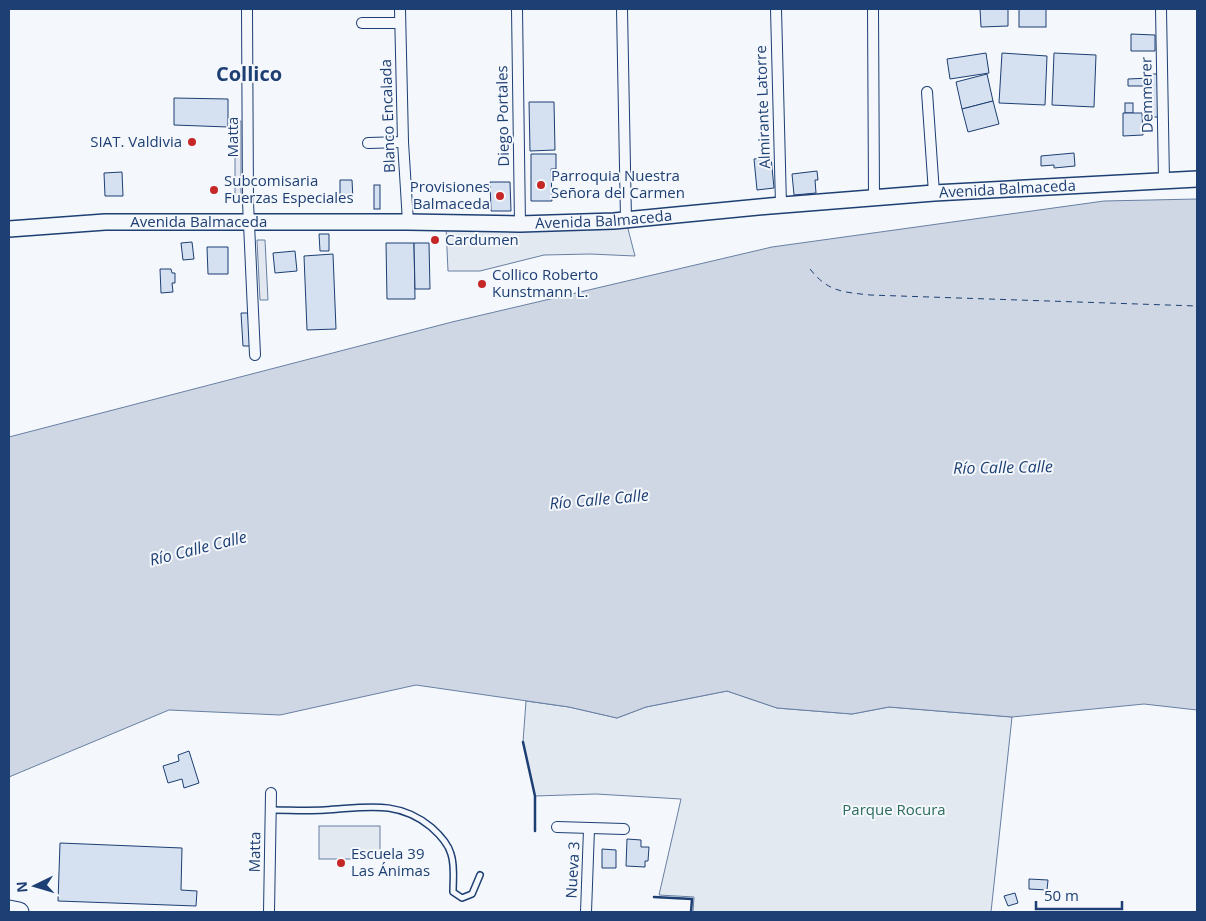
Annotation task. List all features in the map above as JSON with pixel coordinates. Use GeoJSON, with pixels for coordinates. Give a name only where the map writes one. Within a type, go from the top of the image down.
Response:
{"type":"FeatureCollection","features":[{"type":"Feature","properties":{"kind":"highway"},"geometry":{"type":"LineString","coordinates":[[9,910],[19,912]]}},
{"type":"Feature","properties":{"kind":"main road","name":"Avenida Balmaceda"},"geometry":{"type":"LineString","coordinates":[[9,229],[105,222],[520,224],[626,220],[874,197],[1197,178]]}},
{"type":"Feature","properties":{"kind":"street","name":"Matta"},"geometry":{"type":"LineString","coordinates":[[247,9],[249,222],[255,355]]}},
{"type":"Feature","properties":{"kind":"street","name":"Blanco Encalada"},"geometry":{"type":"LineString","coordinates":[[400,9],[403,142],[408,222]]}},
{"type":"Feature","properties":{"kind":"street","name":"Diego Portales"},"geometry":{"type":"LineString","coordinates":[[517,9],[520,224]]}},
{"type":"Feature","properties":{"kind":"street"},"geometry":{"type":"LineString","coordinates":[[622,9],[626,220]]}},
{"type":"Feature","properties":{"kind":"street","name":"Almirante Latorre"},"geometry":{"type":"LineString","coordinates":[[776,9],[781,205]]}},
{"type":"Feature","properties":{"kind":"street"},"geometry":{"type":"LineString","coordinates":[[873,9],[874,197]]}},
{"type":"Feature","properties":{"kind":"street","name":"Demmerer"},"geometry":{"type":"LineString","coordinates":[[1161,9],[1164,180]]}},
{"type":"Feature","properties":{"kind":"street"},"geometry":{"type":"LineString","coordinates":[[362,23],[400,23]]}},
{"type":"Feature","properties":{"kind":"street"},"geometry":{"type":"LineString","coordinates":[[927,92],[934,193]]}},
{"type":"Feature","properties":{"kind":"street"},"geometry":{"type":"LineString","coordinates":[[368,143],[403,142]]}},
{"type":"Feature","properties":{"kind":"street","name":"Matta"},"geometry":{"type":"LineString","coordinates":[[269,912],[271,793]]}},
{"type":"Feature","properties":{"kind":"street","name":"Nueva 3"},"geometry":{"type":"LineString","coordinates":[[557,827],[624,830]]}},
{"type":"Feature","properties":{"kind":"street","name":"Nueva 3"},"geometry":{"type":"LineString","coordinates":[[586,912],[590,829]]}},
{"type":"Feature","properties":{"kind":"lane"},"geometry":{"type":"LineString","coordinates":[[271,810],[316,810],[376,806],[395,808],[411,814],[425,823],[445,841],[451,853],[452,892],[455,895],[462,898],[472,894],[480,875]]}},
{"type":"Feature","properties":{"kind":"green space"},"geometry":{"type":"Polygon","coordinates":[[[627,225],[635,256],[590,254],[544,255],[480,271],[448,271],[446,226],[627,225]]]}},
{"type":"Feature","properties":{"kind":"green space","name":"Parque Rocura"},"geometry":{"type":"Polygon","coordinates":[[[727,691],[777,708],[852,714],[889,707],[1012,717],[991,912],[693,912],[694,897],[659,895],[681,799],[596,794],[535,796],[523,742],[526,701],[569,707],[617,718],[646,707],[727,691]]]}},
{"type":"Feature","properties":{"kind":"green space"},"geometry":{"type":"Polygon","coordinates":[[[319,826],[380,826],[380,859],[319,859],[319,826]]]}},
{"type":"Feature","properties":{"kind":"shaded area"},"geometry":{"type":"Polygon","coordinates":[[[241,121],[241,201],[235,201],[235,122],[241,121]]]}},
{"type":"Feature","properties":{"kind":"shaded area"},"geometry":{"type":"Polygon","coordinates":[[[257,240],[265,240],[268,300],[260,300],[257,240]]]}},
{"type":"Feature","properties":{"kind":"water","name":"Río Calle Calle"},"geometry":{"type":"Polygon","coordinates":[[[1197,199],[1197,710],[1144,704],[1012,717],[889,707],[852,714],[777,708],[727,691],[646,707],[617,718],[569,707],[416,685],[280,715],[169,710],[9,777],[9,437],[452,322],[772,247],[1104,201],[1197,199]]]}},
{"type":"Feature","properties":{"kind":"building"},"geometry":{"type":"Polygon","coordinates":[[[980,9],[1008,9],[1008,26],[981,27],[980,9]]]}},
{"type":"Feature","properties":{"kind":"building"},"geometry":{"type":"Polygon","coordinates":[[[1019,9],[1046,9],[1046,27],[1019,27],[1019,9]]]}},
{"type":"Feature","properties":{"kind":"building"},"geometry":{"type":"Polygon","coordinates":[[[1131,34],[1155,35],[1155,51],[1131,51],[1131,34]]]}},
{"type":"Feature","properties":{"kind":"building"},"geometry":{"type":"Polygon","coordinates":[[[986,53],[989,73],[950,79],[947,59],[986,53]]]}},
{"type":"Feature","properties":{"kind":"building"},"geometry":{"type":"Polygon","coordinates":[[[1002,53],[1047,56],[1045,105],[999,103],[1002,53]]]}},
{"type":"Feature","properties":{"kind":"building"},"geometry":{"type":"Polygon","coordinates":[[[1054,53],[1096,55],[1094,107],[1052,105],[1054,53]]]}},
{"type":"Feature","properties":{"kind":"building"},"geometry":{"type":"Polygon","coordinates":[[[987,74],[993,101],[962,109],[956,82],[987,74]]]}},
{"type":"Feature","properties":{"kind":"building"},"geometry":{"type":"Polygon","coordinates":[[[1149,74],[1159,74],[1160,117],[1150,117],[1149,74]]]}},
{"type":"Feature","properties":{"kind":"building"},"geometry":{"type":"Polygon","coordinates":[[[1149,78],[1149,86],[1128,86],[1128,79],[1149,78]]]}},
{"type":"Feature","properties":{"kind":"building"},"geometry":{"type":"Polygon","coordinates":[[[174,98],[228,99],[228,127],[174,125],[174,98]]]}},
{"type":"Feature","properties":{"kind":"building"},"geometry":{"type":"Polygon","coordinates":[[[993,101],[999,124],[968,132],[962,109],[993,101]]]}},
{"type":"Feature","properties":{"kind":"building"},"geometry":{"type":"Polygon","coordinates":[[[529,102],[554,102],[555,150],[530,151],[529,102]]]}},
{"type":"Feature","properties":{"kind":"building"},"geometry":{"type":"Polygon","coordinates":[[[1125,103],[1133,103],[1133,113],[1125,113],[1125,103]]]}},
{"type":"Feature","properties":{"kind":"building"},"geometry":{"type":"Polygon","coordinates":[[[1123,113],[1142,113],[1143,135],[1123,136],[1123,113]]]}},
{"type":"Feature","properties":{"kind":"building"},"geometry":{"type":"Polygon","coordinates":[[[1074,153],[1075,166],[1054,168],[1054,165],[1041,166],[1041,156],[1074,153]]]}},
{"type":"Feature","properties":{"kind":"building","name":"Parroquia Nuestra Señora del Carmen"},"geometry":{"type":"Polygon","coordinates":[[[531,154],[556,154],[556,169],[551,169],[552,201],[531,201],[531,154]]]}},
{"type":"Feature","properties":{"kind":"building"},"geometry":{"type":"Polygon","coordinates":[[[771,157],[774,188],[757,190],[754,159],[771,157]]]}},
{"type":"Feature","properties":{"kind":"building"},"geometry":{"type":"Polygon","coordinates":[[[817,171],[818,180],[815,180],[816,193],[794,195],[792,174],[817,171]]]}},
{"type":"Feature","properties":{"kind":"building"},"geometry":{"type":"Polygon","coordinates":[[[122,172],[123,196],[105,196],[104,173],[122,172]]]}},
{"type":"Feature","properties":{"kind":"building"},"geometry":{"type":"Polygon","coordinates":[[[340,180],[352,180],[353,200],[340,200],[340,180]]]}},
{"type":"Feature","properties":{"kind":"building","name":"Provisiones Balmaceda"},"geometry":{"type":"Polygon","coordinates":[[[490,182],[510,182],[511,211],[491,211],[490,182]]]}},
{"type":"Feature","properties":{"kind":"building"},"geometry":{"type":"Polygon","coordinates":[[[374,185],[380,185],[380,209],[374,209],[374,185]]]}},
{"type":"Feature","properties":{"kind":"building"},"geometry":{"type":"Polygon","coordinates":[[[319,234],[329,234],[329,251],[320,251],[319,234]]]}},
{"type":"Feature","properties":{"kind":"building"},"geometry":{"type":"Polygon","coordinates":[[[192,242],[194,259],[183,260],[181,243],[192,242]]]}},
{"type":"Feature","properties":{"kind":"building"},"geometry":{"type":"Polygon","coordinates":[[[386,243],[414,243],[415,299],[387,299],[386,243]]]}},
{"type":"Feature","properties":{"kind":"building"},"geometry":{"type":"Polygon","coordinates":[[[414,243],[429,243],[430,289],[415,289],[414,243]]]}},
{"type":"Feature","properties":{"kind":"building"},"geometry":{"type":"Polygon","coordinates":[[[207,247],[228,247],[228,274],[208,274],[207,247]]]}},
{"type":"Feature","properties":{"kind":"building"},"geometry":{"type":"Polygon","coordinates":[[[295,251],[297,271],[275,273],[273,253],[295,251]]]}},
{"type":"Feature","properties":{"kind":"building"},"geometry":{"type":"Polygon","coordinates":[[[333,254],[336,329],[307,330],[304,256],[333,254]]]}},
{"type":"Feature","properties":{"kind":"building"},"geometry":{"type":"Polygon","coordinates":[[[160,269],[171,269],[172,273],[175,273],[175,283],[172,283],[173,292],[161,293],[160,269]]]}},
{"type":"Feature","properties":{"kind":"building"},"geometry":{"type":"Polygon","coordinates":[[[241,313],[248,313],[250,346],[243,346],[241,313]]]}},
{"type":"Feature","properties":{"kind":"building"},"geometry":{"type":"Polygon","coordinates":[[[189,751],[199,783],[184,788],[182,779],[168,783],[163,766],[179,761],[178,755],[189,751]]]}},
{"type":"Feature","properties":{"kind":"building"},"geometry":{"type":"Polygon","coordinates":[[[627,839],[641,840],[641,847],[649,847],[648,861],[645,861],[645,867],[626,866],[627,839]]]}},
{"type":"Feature","properties":{"kind":"building"},"geometry":{"type":"Polygon","coordinates":[[[60,843],[182,848],[181,890],[197,891],[196,906],[58,901],[60,843]]]}},
{"type":"Feature","properties":{"kind":"building"},"geometry":{"type":"Polygon","coordinates":[[[602,849],[616,850],[616,868],[602,868],[602,849]]]}},
{"type":"Feature","properties":{"kind":"building"},"geometry":{"type":"Polygon","coordinates":[[[1029,879],[1048,880],[1047,890],[1029,889],[1029,879]]]}},
{"type":"Feature","properties":{"kind":"building"},"geometry":{"type":"Polygon","coordinates":[[[1015,893],[1018,903],[1008,906],[1004,896],[1015,893]]]}},
{"type":"Feature","properties":{"kind":"ferry route"},"geometry":{"type":"LineString","coordinates":[[810,269],[830,287],[844,292],[870,295],[1197,306]]}},
{"type":"Feature","properties":{"kind":"wall"},"geometry":{"type":"LineString","coordinates":[[523,742],[535,796],[535,831]]}},
{"type":"Feature","properties":{"kind":"wall"},"geometry":{"type":"LineString","coordinates":[[654,897],[692,899],[691,912]]}},
{"type":"Feature","properties":{"kind":"place","name":"SIAT. Valdivia"},"geometry":{"type":"Point","coordinates":[192,142]}},
{"type":"Feature","properties":{"kind":"place","name":"Parroquia Nuestra Señora del Carmen"},"geometry":{"type":"Point","coordinates":[541,185]}},
{"type":"Feature","properties":{"kind":"place","name":"Subcomisaria Fuerzas Especiales"},"geometry":{"type":"Point","coordinates":[214,190]}},
{"type":"Feature","properties":{"kind":"place","name":"Provisiones Balmaceda"},"geometry":{"type":"Point","coordinates":[500,196]}},
{"type":"Feature","properties":{"kind":"place","name":"Cardumen"},"geometry":{"type":"Point","coordinates":[435,240]}},
{"type":"Feature","properties":{"kind":"place","name":"Collico Roberto Kunstmann L."},"geometry":{"type":"Point","coordinates":[482,284]}},
{"type":"Feature","properties":{"kind":"place","name":"Escuela 39 Las Ánimas"},"geometry":{"type":"Point","coordinates":[341,863]}},
{"type":"Feature","properties":{"kind":"district","name":"Collico"},"geometry":{"type":"Point","coordinates":[249,74]}}]}
